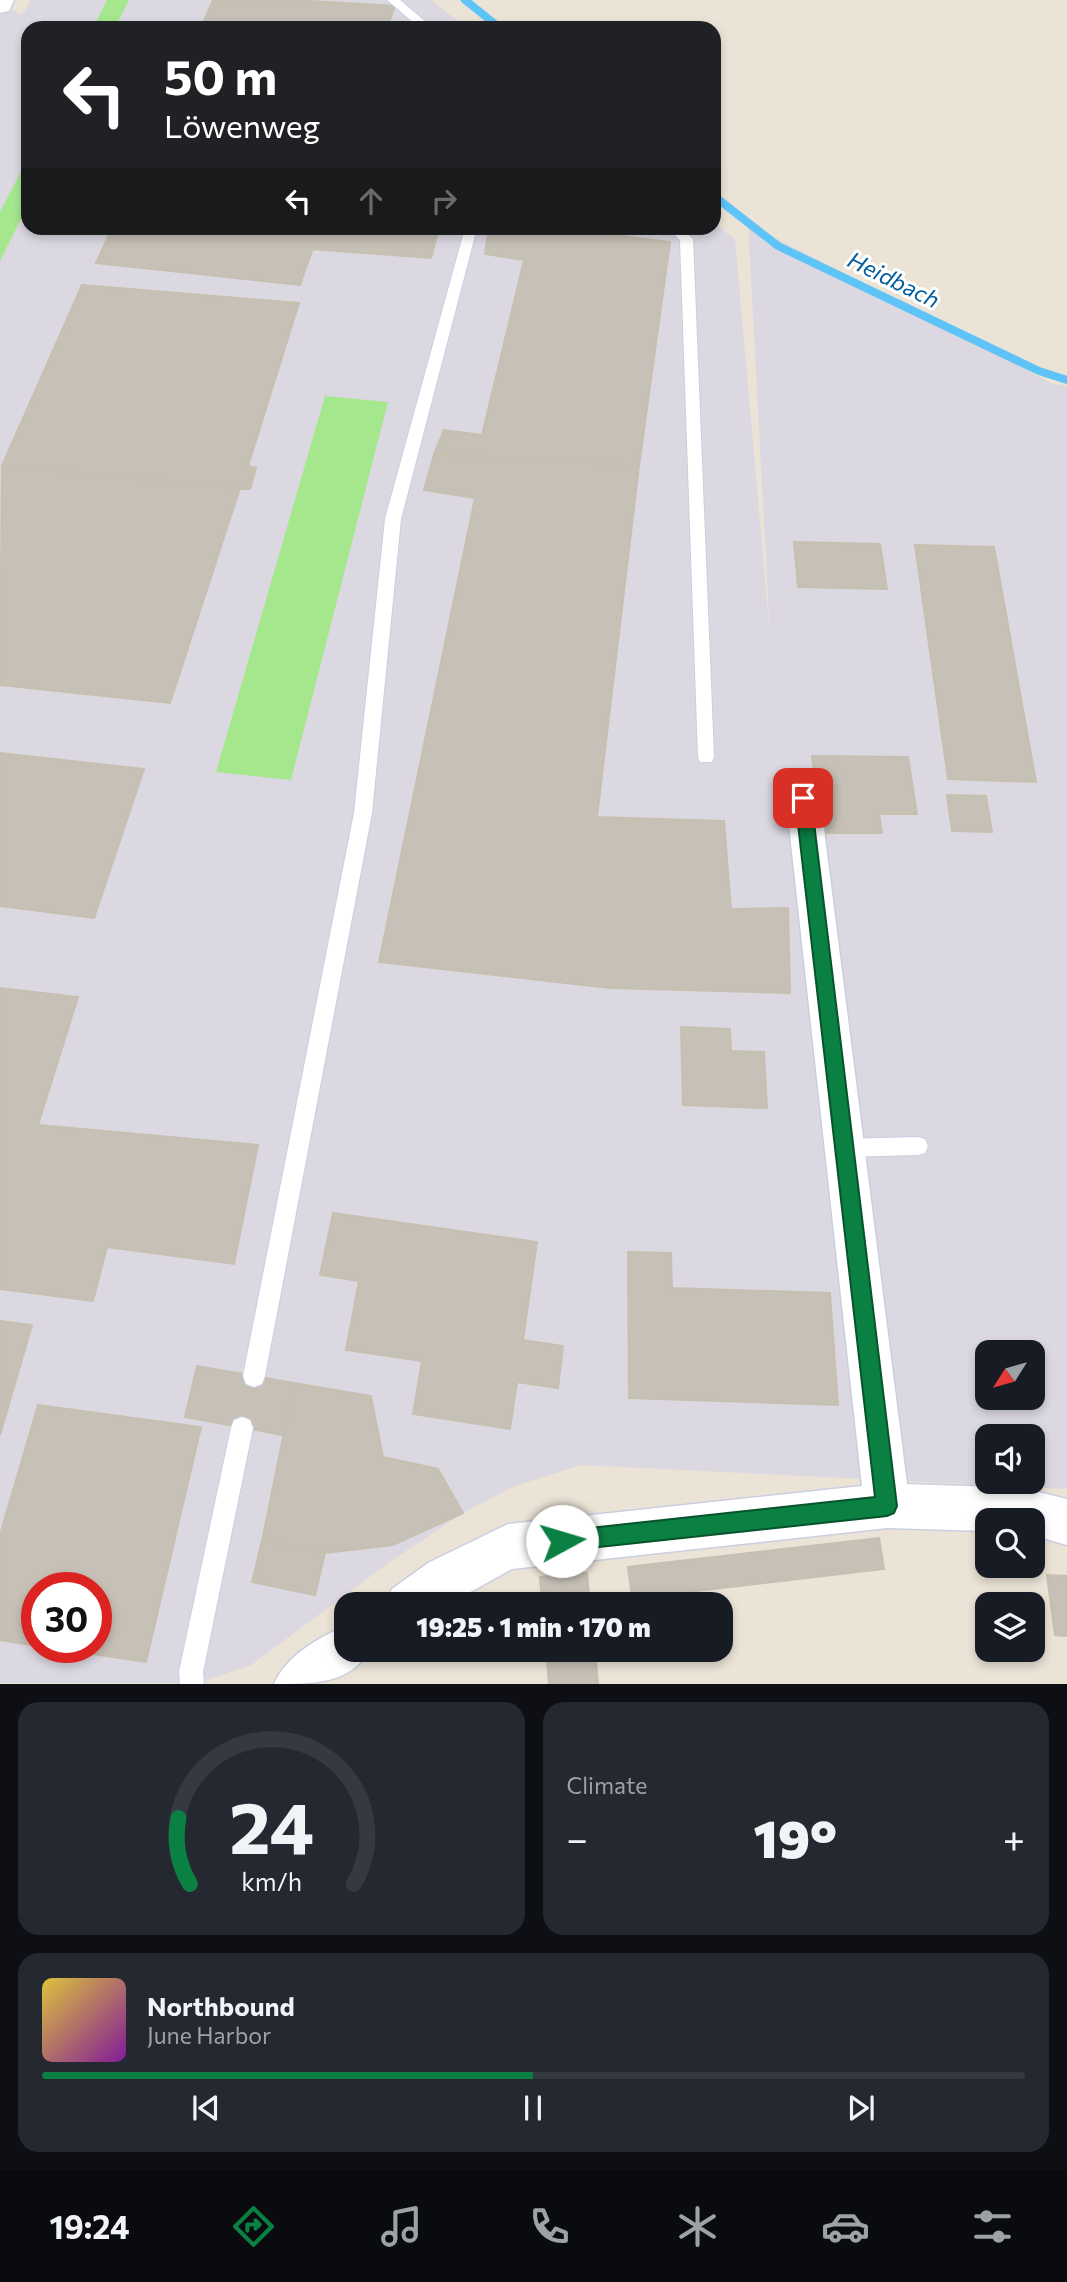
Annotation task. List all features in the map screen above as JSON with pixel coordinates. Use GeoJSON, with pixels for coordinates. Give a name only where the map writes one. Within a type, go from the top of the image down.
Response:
{"type":"FeatureCollection","features":[{"type":"Feature","properties":{"kind":"street"},"geometry":{"type":"LineString","coordinates":[[0,6],[2,0]]}},
{"type":"Feature","properties":{"kind":"street"},"geometry":{"type":"LineString","coordinates":[[803,798],[887,1506]]}},
{"type":"Feature","properties":{"kind":"street"},"geometry":{"type":"LineString","coordinates":[[426,1592],[444,1579],[508,1547],[887,1506],[1022,1510],[1067,1522]]}},
{"type":"Feature","properties":{"kind":"street"},"geometry":{"type":"LineString","coordinates":[[298,1684],[334,1658]]}},
{"type":"Feature","properties":{"kind":"lane"},"geometry":{"type":"LineString","coordinates":[[393,0],[418,21]]}},
{"type":"Feature","properties":{"kind":"lane"},"geometry":{"type":"LineString","coordinates":[[254,1376],[363,813],[393,519],[469,235]]}},
{"type":"Feature","properties":{"kind":"lane"},"geometry":{"type":"LineString","coordinates":[[682,235],[687,239],[706,757]]}},
{"type":"Feature","properties":{"kind":"lane"},"geometry":{"type":"LineString","coordinates":[[844,1148],[918,1146]]}},
{"type":"Feature","properties":{"kind":"lane"},"geometry":{"type":"LineString","coordinates":[[192,1684],[191,1672],[242,1428]]}},
{"type":"Feature","properties":{"kind":"shaded area"},"geometry":{"type":"Polygon","coordinates":[[[31,0],[431,0],[458,21],[21,21],[21,235],[721,235],[721,228],[735,239],[770,635],[748,223],[1051,383],[1067,386],[1067,1489],[1045,1488],[1045,1424],[975,1424],[975,1484],[581,1465],[512,1487],[463,1513],[349,1592],[334,1592],[334,1603],[251,1665],[198,1683],[0,1683],[0,4],[22,15],[31,0]]]}},
{"type":"Feature","properties":{"kind":"green space"},"geometry":{"type":"Polygon","coordinates":[[[107,0],[129,0],[118,21],[96,21],[107,0]]]}},
{"type":"Feature","properties":{"kind":"green space"},"geometry":{"type":"Polygon","coordinates":[[[21,172],[21,219],[0,261],[0,212],[21,172]]]}},
{"type":"Feature","properties":{"kind":"green space"},"geometry":{"type":"Polygon","coordinates":[[[325,396],[388,402],[291,780],[216,772],[325,396]]]}},
{"type":"Feature","properties":{"kind":"building"},"geometry":{"type":"Polygon","coordinates":[[[213,0],[294,0],[395,6],[390,21],[204,21],[213,0]]]}},
{"type":"Feature","properties":{"kind":"building"},"geometry":{"type":"Polygon","coordinates":[[[109,235],[318,235],[300,285],[96,263],[109,235]]]}},
{"type":"Feature","properties":{"kind":"building"},"geometry":{"type":"Polygon","coordinates":[[[317,235],[437,235],[431,258],[312,249],[317,235]]]}},
{"type":"Feature","properties":{"kind":"building"},"geometry":{"type":"Polygon","coordinates":[[[488,235],[615,235],[670,242],[639,466],[434,454],[444,430],[482,435],[524,260],[485,254],[488,235]]]}},
{"type":"Feature","properties":{"kind":"building"},"geometry":{"type":"Polygon","coordinates":[[[82,285],[299,303],[248,466],[256,468],[250,489],[2,466],[82,285]]]}},
{"type":"Feature","properties":{"kind":"building"},"geometry":{"type":"Polygon","coordinates":[[[434,454],[639,466],[597,817],[724,821],[731,909],[788,908],[790,993],[610,988],[379,962],[475,498],[424,490],[434,454]]]}},
{"type":"Feature","properties":{"kind":"building"},"geometry":{"type":"Polygon","coordinates":[[[2,466],[240,488],[170,703],[0,685],[2,466]]]}},
{"type":"Feature","properties":{"kind":"building"},"geometry":{"type":"Polygon","coordinates":[[[794,542],[880,544],[887,589],[798,587],[794,542]]]}},
{"type":"Feature","properties":{"kind":"building"},"geometry":{"type":"Polygon","coordinates":[[[915,545],[994,547],[1036,782],[948,779],[915,545]]]}},
{"type":"Feature","properties":{"kind":"building"},"geometry":{"type":"Polygon","coordinates":[[[0,753],[144,769],[94,918],[0,906],[0,753]]]}},
{"type":"Feature","properties":{"kind":"building"},"geometry":{"type":"Polygon","coordinates":[[[812,756],[908,757],[917,814],[879,814],[882,833],[821,833],[812,756]]]}},
{"type":"Feature","properties":{"kind":"building"},"geometry":{"type":"Polygon","coordinates":[[[947,795],[986,796],[992,832],[952,831],[947,795]]]}},
{"type":"Feature","properties":{"kind":"building"},"geometry":{"type":"Polygon","coordinates":[[[0,988],[78,997],[38,1125],[258,1145],[234,1264],[107,1247],[93,1301],[0,1289],[0,988]]]}},
{"type":"Feature","properties":{"kind":"building"},"geometry":{"type":"Polygon","coordinates":[[[681,1027],[730,1029],[731,1051],[764,1052],[767,1108],[683,1105],[681,1027]]]}},
{"type":"Feature","properties":{"kind":"building"},"geometry":{"type":"Polygon","coordinates":[[[333,1213],[537,1242],[523,1340],[563,1346],[558,1388],[517,1382],[510,1429],[413,1414],[422,1361],[346,1350],[359,1281],[320,1275],[333,1213]]]}},
{"type":"Feature","properties":{"kind":"building"},"geometry":{"type":"Polygon","coordinates":[[[628,1252],[671,1253],[672,1288],[830,1293],[838,1405],[629,1398],[628,1252]]]}},
{"type":"Feature","properties":{"kind":"building"},"geometry":{"type":"Polygon","coordinates":[[[0,1321],[32,1325],[0,1435],[0,1321]]]}},
{"type":"Feature","properties":{"kind":"building"},"geometry":{"type":"Polygon","coordinates":[[[197,1366],[294,1383],[283,1435],[185,1417],[197,1366]]]}},
{"type":"Feature","properties":{"kind":"building"},"geometry":{"type":"Polygon","coordinates":[[[294,1383],[371,1396],[383,1457],[438,1469],[463,1513],[393,1545],[325,1553],[262,1541],[294,1383]]]}},
{"type":"Feature","properties":{"kind":"building"},"geometry":{"type":"Polygon","coordinates":[[[38,1405],[201,1427],[146,1662],[112,1657],[112,1572],[21,1572],[21,1643],[0,1640],[0,1535],[38,1405]]]}},
{"type":"Feature","properties":{"kind":"building"},"geometry":{"type":"Polygon","coordinates":[[[879,1538],[884,1569],[688,1592],[631,1592],[628,1567],[879,1538]]]}},
{"type":"Feature","properties":{"kind":"building"},"geometry":{"type":"Polygon","coordinates":[[[262,1541],[325,1553],[315,1595],[252,1582],[262,1541]]]}},
{"type":"Feature","properties":{"kind":"building"},"geometry":{"type":"Polygon","coordinates":[[[587,1573],[589,1592],[541,1592],[540,1577],[587,1573]]]}},
{"type":"Feature","properties":{"kind":"building"},"geometry":{"type":"Polygon","coordinates":[[[1047,1575],[1067,1576],[1067,1636],[1055,1635],[1047,1575]]]}},
{"type":"Feature","properties":{"kind":"building"},"geometry":{"type":"Polygon","coordinates":[[[547,1662],[596,1662],[598,1684],[549,1684],[547,1662]]]}},
{"type":"Feature","properties":{"kind":"waterway","name":"Heidbach"},"geometry":{"type":"LineString","coordinates":[[465,0],[491,21]]}},
{"type":"Feature","properties":{"kind":"waterway","name":"Heidbach"},"geometry":{"type":"LineString","coordinates":[[721,201],[778,246],[1039,371],[1067,380]]}},
{"type":"Feature","properties":{"kind":"route"},"geometry":{"type":"LineString","coordinates":[[562,1541],[887,1506],[803,798]]}}]}
